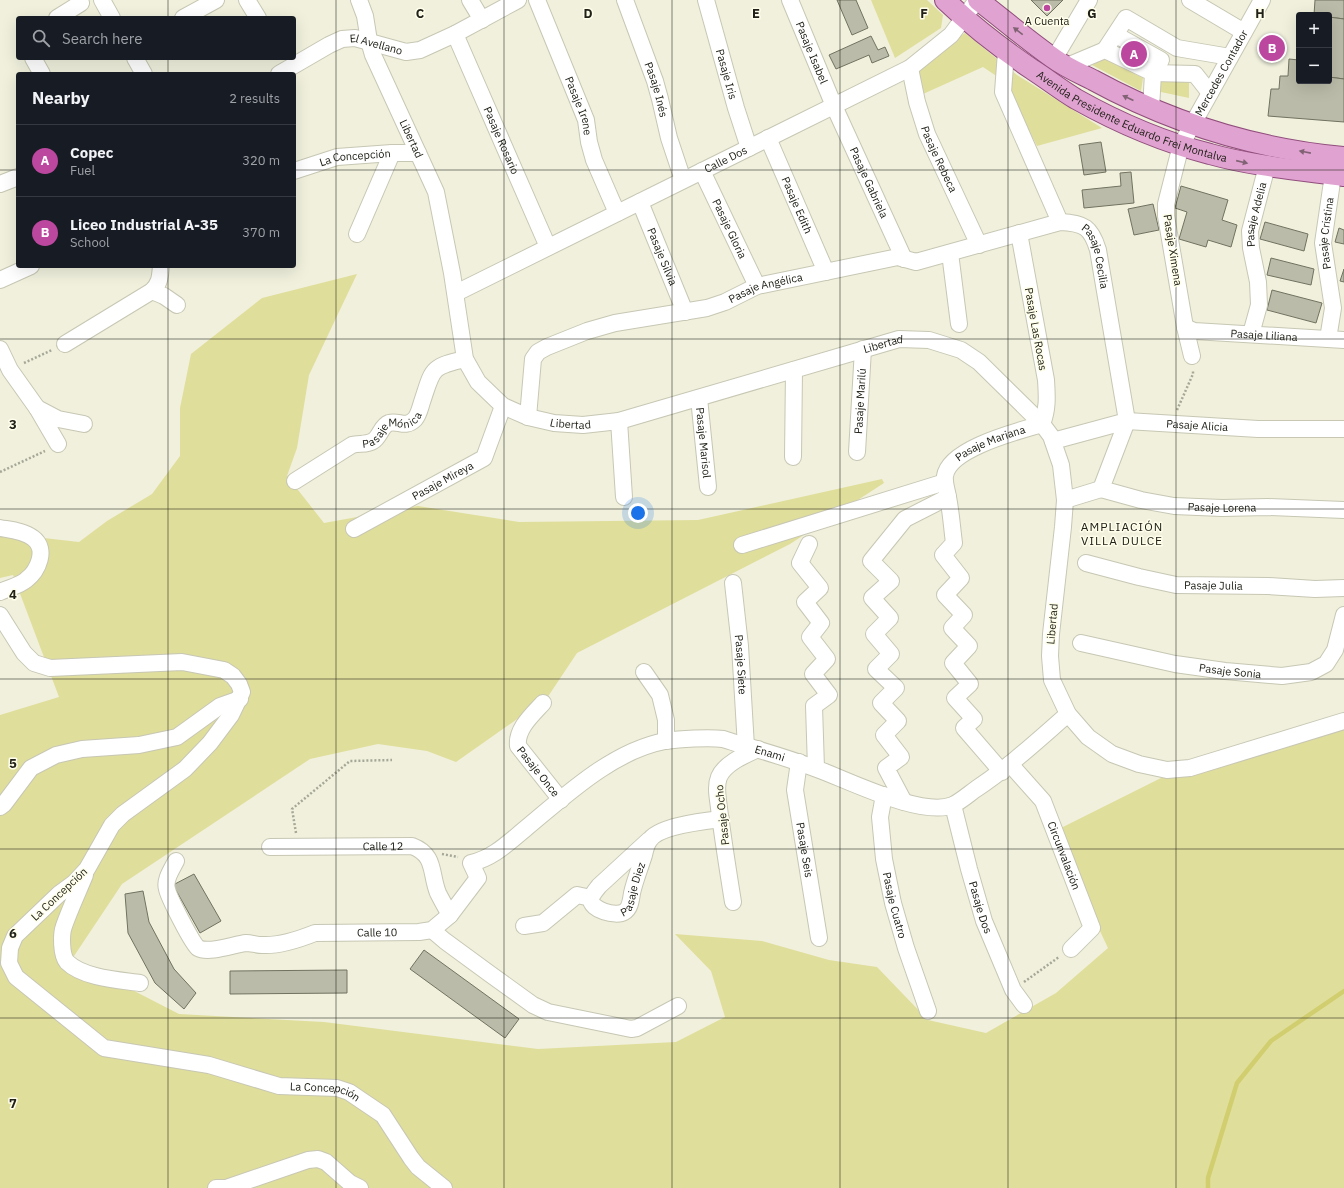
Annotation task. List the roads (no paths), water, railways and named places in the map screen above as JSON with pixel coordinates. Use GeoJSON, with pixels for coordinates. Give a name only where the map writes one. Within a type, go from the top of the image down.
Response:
{"type":"FeatureCollection","features":[{"type":"Feature","properties":{"kind":"main road","name":"Avenida Presidente Eduardo Frei Montalva"},"geometry":{"type":"LineString","coordinates":[[946,0],[963,18],[1006,52],[1074,98],[1110,116],[1161,138],[1209,154],[1250,164],[1338,175]]}},
{"type":"Feature","properties":{"kind":"main road","name":"Avenida Presidente Eduardo Frei Montalva"},"geometry":{"type":"LineString","coordinates":[[977,0],[1060,62],[1111,90],[1151,108],[1192,125],[1248,141],[1318,155],[1344,157]]}},
{"type":"Feature","properties":{"kind":"street"},"geometry":{"type":"LineString","coordinates":[[102,0],[111,16]]}},
{"type":"Feature","properties":{"kind":"street"},"geometry":{"type":"LineString","coordinates":[[187,16],[216,0]]}},
{"type":"Feature","properties":{"kind":"street"},"geometry":{"type":"LineString","coordinates":[[247,0],[257,16]]}},
{"type":"Feature","properties":{"kind":"street","name":"Libertad"},"geometry":{"type":"LineString","coordinates":[[359,0],[365,16],[373,55],[436,192],[456,293],[466,359],[478,382],[503,406],[528,417],[554,423],[583,425],[619,421],[899,339],[929,340],[961,350],[979,362],[1042,424],[1053,441],[1061,465],[1065,500],[1050,634],[1052,680],[1068,714],[1088,737],[1112,754],[1139,764],[1167,770],[1190,768],[1344,721]]}},
{"type":"Feature","properties":{"kind":"street"},"geometry":{"type":"LineString","coordinates":[[470,0],[482,20]]}},
{"type":"Feature","properties":{"kind":"street","name":"El Avellano"},"geometry":{"type":"LineString","coordinates":[[283,67],[342,39],[355,38],[406,52],[420,50],[455,34],[518,0]]}},
{"type":"Feature","properties":{"kind":"street","name":"Pasaje Irene"},"geometry":{"type":"LineString","coordinates":[[537,0],[586,120],[589,142],[594,160],[617,213]]}},
{"type":"Feature","properties":{"kind":"street","name":"Pasaje Inés"},"geometry":{"type":"LineString","coordinates":[[625,0],[655,81],[669,138],[683,180]]}},
{"type":"Feature","properties":{"kind":"street","name":"Pasaje Iris"},"geometry":{"type":"LineString","coordinates":[[706,0],[736,108],[749,148]]}},
{"type":"Feature","properties":{"kind":"street","name":"Pasaje Isabel"},"geometry":{"type":"LineString","coordinates":[[790,0],[834,106]]}},
{"type":"Feature","properties":{"kind":"street","name":"Calle Dos"},"geometry":{"type":"LineString","coordinates":[[456,293],[910,68],[951,35],[977,0]]}},
{"type":"Feature","properties":{"kind":"street"},"geometry":{"type":"LineString","coordinates":[[1060,62],[1089,0]]}},
{"type":"Feature","properties":{"kind":"street"},"geometry":{"type":"LineString","coordinates":[[1190,0],[1244,32]]}},
{"type":"Feature","properties":{"kind":"street","name":"Mercedes Contador"},"geometry":{"type":"LineString","coordinates":[[1181,145],[1262,0]]}},
{"type":"Feature","properties":{"kind":"street"},"geometry":{"type":"LineString","coordinates":[[60,16],[81,3]]}},
{"type":"Feature","properties":{"kind":"street"},"geometry":{"type":"LineString","coordinates":[[1105,50],[1126,18],[1177,48],[1230,57]]}},
{"type":"Feature","properties":{"kind":"street","name":"Pasaje Rosario"},"geometry":{"type":"LineString","coordinates":[[455,34],[548,247]]}},
{"type":"Feature","properties":{"kind":"street"},"geometry":{"type":"LineString","coordinates":[[1116,34],[1157,67]]}},
{"type":"Feature","properties":{"kind":"street"},"geometry":{"type":"LineString","coordinates":[[1151,108],[1157,67],[1177,48]]}},
{"type":"Feature","properties":{"kind":"street"},"geometry":{"type":"LineString","coordinates":[[1060,62],[1105,50],[1157,67],[1195,74],[1210,93]]}},
{"type":"Feature","properties":{"kind":"street","name":"Pasaje Cecilia"},"geometry":{"type":"LineString","coordinates":[[1006,52],[1003,92],[1060,222],[1076,223],[1084,227],[1094,236],[1098,250],[1126,422]]}},
{"type":"Feature","properties":{"kind":"street"},"geometry":{"type":"LineString","coordinates":[[34,60],[41,72]]}},
{"type":"Feature","properties":{"kind":"street"},"geometry":{"type":"LineString","coordinates":[[136,60],[143,72]]}},
{"type":"Feature","properties":{"kind":"street","name":"Pasaje Rebeca"},"geometry":{"type":"LineString","coordinates":[[910,68],[917,102],[927,134],[979,245]]}},
{"type":"Feature","properties":{"kind":"street","name":"Pasaje Gabriela"},"geometry":{"type":"LineString","coordinates":[[834,106],[904,259]]}},
{"type":"Feature","properties":{"kind":"street","name":"Pasaje Edith"},"geometry":{"type":"LineString","coordinates":[[768,138],[826,272]]}},
{"type":"Feature","properties":{"kind":"street","name":"Pasaje Ximena"},"geometry":{"type":"LineString","coordinates":[[1181,145],[1166,204],[1166,216],[1185,327],[1192,356]]}},
{"type":"Feature","properties":{"kind":"street"},"geometry":{"type":"LineString","coordinates":[[356,234],[392,153]]}},
{"type":"Feature","properties":{"kind":"street","name":"La Concepción"},"geometry":{"type":"LineString","coordinates":[[296,170],[338,157],[392,153],[418,153]]}},
{"type":"Feature","properties":{"kind":"street","name":"Pasaje Adelia"},"geometry":{"type":"LineString","coordinates":[[1251,334],[1259,304],[1258,282],[1251,248],[1250,231],[1267,166]]}},
{"type":"Feature","properties":{"kind":"street","name":"Pasaje Gloria"},"geometry":{"type":"LineString","coordinates":[[702,171],[757,286]]}},
{"type":"Feature","properties":{"kind":"street","name":"Pasaje Cristina"},"geometry":{"type":"LineString","coordinates":[[1336,339],[1323,243],[1338,175]]}},
{"type":"Feature","properties":{"kind":"street"},"geometry":{"type":"LineString","coordinates":[[0,183],[16,178]]}},
{"type":"Feature","properties":{"kind":"street","name":"Pasaje Silvia"},"geometry":{"type":"LineString","coordinates":[[640,202],[685,312]]}},
{"type":"Feature","properties":{"kind":"street","name":"Pasaje Angélica"},"geometry":{"type":"LineString","coordinates":[[528,417],[532,359],[538,352],[587,331],[615,323],[707,308],[725,302],[757,286],[898,258],[916,262],[1060,222]]}},
{"type":"Feature","properties":{"kind":"street","name":"Pasaje Las Rocas"},"geometry":{"type":"LineString","coordinates":[[1019,234],[1046,380],[1048,398],[1046,414],[1042,424]]}},
{"type":"Feature","properties":{"kind":"street"},"geometry":{"type":"LineString","coordinates":[[950,253],[958,324]]}},
{"type":"Feature","properties":{"kind":"street"},"geometry":{"type":"LineString","coordinates":[[0,280],[27,268]]}},
{"type":"Feature","properties":{"kind":"street"},"geometry":{"type":"LineString","coordinates":[[65,344],[152,291],[160,280],[161,268]]}},
{"type":"Feature","properties":{"kind":"street"},"geometry":{"type":"LineString","coordinates":[[152,291],[164,296],[177,305]]}},
{"type":"Feature","properties":{"kind":"street","name":"Pasaje Liliana"},"geometry":{"type":"LineString","coordinates":[[1185,327],[1194,331],[1336,339]]}},
{"type":"Feature","properties":{"kind":"street"},"geometry":{"type":"LineString","coordinates":[[0,349],[5,372],[37,408],[58,444]]}},
{"type":"Feature","properties":{"kind":"street","name":"Pasaje Marilú"},"geometry":{"type":"LineString","coordinates":[[857,452],[863,350]]}},
{"type":"Feature","properties":{"kind":"street","name":"Pasaje Mónica"},"geometry":{"type":"LineString","coordinates":[[295,481],[352,445],[357,443],[367,444],[373,442],[383,428],[388,424],[407,424],[411,422],[419,413],[432,374],[438,368],[447,363],[466,359]]}},
{"type":"Feature","properties":{"kind":"street"},"geometry":{"type":"LineString","coordinates":[[793,456],[794,370]]}},
{"type":"Feature","properties":{"kind":"street","name":"Pasaje Marisol"},"geometry":{"type":"LineString","coordinates":[[699,398],[708,487]]}},
{"type":"Feature","properties":{"kind":"street","name":"Pasaje Mireya"},"geometry":{"type":"LineString","coordinates":[[354,529],[484,458],[503,406]]}},
{"type":"Feature","properties":{"kind":"street"},"geometry":{"type":"LineString","coordinates":[[37,408],[58,419],[84,424]]}},
{"type":"Feature","properties":{"kind":"street"},"geometry":{"type":"LineString","coordinates":[[619,421],[624,497]]}},
{"type":"Feature","properties":{"kind":"street"},"geometry":{"type":"LineString","coordinates":[[1065,500],[1102,489],[1126,422]]}},
{"type":"Feature","properties":{"kind":"street","name":"Pasaje Alicia"},"geometry":{"type":"LineString","coordinates":[[1053,441],[1126,422],[1171,423],[1258,429],[1344,429]]}},
{"type":"Feature","properties":{"kind":"street","name":"Pasaje Mariana"},"geometry":{"type":"LineString","coordinates":[[947,490],[945,474],[949,466],[961,454],[997,438],[1042,424]]}},
{"type":"Feature","properties":{"kind":"street","name":"Pasaje Lorena"},"geometry":{"type":"LineString","coordinates":[[1102,489],[1141,500],[1174,506],[1222,508],[1276,507],[1344,510]]}},
{"type":"Feature","properties":{"kind":"street"},"geometry":{"type":"LineString","coordinates":[[742,545],[947,490]]}},
{"type":"Feature","properties":{"kind":"street"},"geometry":{"type":"LineString","coordinates":[[947,490],[954,543],[943,555],[961,578],[945,595],[964,615],[952,628],[969,646],[953,663],[970,684],[956,698],[974,719],[964,728],[1006,768]]}},
{"type":"Feature","properties":{"kind":"street"},"geometry":{"type":"LineString","coordinates":[[904,802],[886,768],[902,757],[884,735],[898,721],[881,702],[896,688],[876,669],[892,654],[874,634],[890,618],[872,598],[891,581],[871,561],[904,519],[947,490]]}},
{"type":"Feature","properties":{"kind":"street"},"geometry":{"type":"LineString","coordinates":[[0,528],[23,533],[33,538],[39,544],[41,554],[36,570],[26,581],[0,592]]}},
{"type":"Feature","properties":{"kind":"street"},"geometry":{"type":"LineString","coordinates":[[809,544],[800,563],[820,588],[805,602],[822,623],[810,637],[827,659],[813,674],[829,695],[814,706],[816,768]]}},
{"type":"Feature","properties":{"kind":"street","name":"Pasaje Julia"},"geometry":{"type":"LineString","coordinates":[[1086,562],[1139,577],[1176,585],[1268,586],[1315,589],[1344,588]]}},
{"type":"Feature","properties":{"kind":"street","name":"Pasaje Siete"},"geometry":{"type":"LineString","coordinates":[[733,583],[752,748]]}},
{"type":"Feature","properties":{"kind":"street"},"geometry":{"type":"LineString","coordinates":[[0,615],[24,653],[34,663],[50,668],[182,662],[224,670],[233,676],[239,684],[242,692],[240,699],[220,706],[177,737],[139,745],[82,748],[56,755],[31,768],[4,804],[0,806]]}},
{"type":"Feature","properties":{"kind":"street","name":"Pasaje Sonia"},"geometry":{"type":"LineString","coordinates":[[1081,643],[1175,664],[1225,671],[1282,676],[1311,672],[1326,664],[1335,650],[1344,615]]}},
{"type":"Feature","properties":{"kind":"street"},"geometry":{"type":"LineString","coordinates":[[644,672],[660,695],[666,720],[666,741]]}},
{"type":"Feature","properties":{"kind":"street","name":"La Concepción"},"geometry":{"type":"LineString","coordinates":[[240,699],[231,715],[210,743],[185,770],[123,814],[112,825],[87,869],[74,883],[59,894],[15,936],[10,948],[10,963],[16,977],[104,1048],[209,1065],[279,1086],[338,1088],[349,1092],[383,1115],[418,1167],[444,1188]]}},
{"type":"Feature","properties":{"kind":"street","name":"Pasaje Once"},"geometry":{"type":"LineString","coordinates":[[543,703],[528,719],[520,732],[517,739],[518,746],[561,800]]}},
{"type":"Feature","properties":{"kind":"street","name":"Enami"},"geometry":{"type":"LineString","coordinates":[[450,916],[478,878],[471,863],[482,861],[496,853],[604,767],[625,754],[644,746],[666,741],[722,739],[799,762],[884,796],[904,802],[940,807],[953,805],[1006,768],[1068,714]]}},
{"type":"Feature","properties":{"kind":"street","name":"Pasaje Ocho"},"geometry":{"type":"LineString","coordinates":[[733,902],[720,819],[717,785],[720,776],[731,764],[752,748]]}},
{"type":"Feature","properties":{"kind":"street","name":"Pasaje Seis"},"geometry":{"type":"LineString","coordinates":[[799,762],[795,790],[819,938]]}},
{"type":"Feature","properties":{"kind":"street","name":"Circunvalación"},"geometry":{"type":"LineString","coordinates":[[1006,768],[1043,801],[1092,928],[1071,949]]}},
{"type":"Feature","properties":{"kind":"street","name":"Pasaje Cuatro"},"geometry":{"type":"LineString","coordinates":[[884,796],[880,817],[884,859],[893,903],[928,1012]]}},
{"type":"Feature","properties":{"kind":"street","name":"Pasaje Dos"},"geometry":{"type":"LineString","coordinates":[[953,805],[984,921],[1013,990],[1024,1005]]}},
{"type":"Feature","properties":{"kind":"street","name":"Pasaje Diez"},"geometry":{"type":"LineString","coordinates":[[649,840],[634,883],[630,904],[627,910],[623,913],[617,914],[600,910],[592,902],[591,898],[599,886],[649,840],[662,831],[675,826],[720,819]]}},
{"type":"Feature","properties":{"kind":"street","name":"Calle 12"},"geometry":{"type":"LineString","coordinates":[[270,846],[412,846],[423,851],[428,857],[438,892],[450,916]]}},
{"type":"Feature","properties":{"kind":"street","name":"Calle 10"},"geometry":{"type":"LineString","coordinates":[[176,861],[168,878],[166,889],[191,939],[198,948],[206,950],[238,946],[246,943],[263,945],[284,942],[315,933],[419,932],[432,930]]}},
{"type":"Feature","properties":{"kind":"street"},"geometry":{"type":"LineString","coordinates":[[87,869],[64,927],[62,938],[66,961],[90,974],[140,983]]}},
{"type":"Feature","properties":{"kind":"street"},"geometry":{"type":"LineString","coordinates":[[524,926],[543,923],[577,896],[591,898]]}},
{"type":"Feature","properties":{"kind":"street"},"geometry":{"type":"LineString","coordinates":[[450,916],[432,930],[533,1005],[548,1012],[631,1030],[678,1006]]}},
{"type":"Feature","properties":{"kind":"street"},"geometry":{"type":"LineString","coordinates":[[216,1188],[226,1188],[308,1160],[318,1159],[326,1162],[350,1182],[360,1188]]}},
{"type":"Feature","properties":{"kind":"waterway"},"geometry":{"type":"LineString","coordinates":[[1208,1188],[1208,1178],[1237,1083],[1271,1041],[1344,991]]}},
{"type":"Feature","properties":{"kind":"place","name":"A Cuenta"},"geometry":{"type":"Point","coordinates":[1047,8]}},
{"type":"Feature","properties":{"kind":"place","name":"Liceo Industrial A-35"},"geometry":{"type":"Point","coordinates":[1272,48]}},
{"type":"Feature","properties":{"kind":"place","name":"Copec"},"geometry":{"type":"Point","coordinates":[1134,54]}},
{"type":"Feature","properties":{"kind":"district","name":"AMPLIACIÓN VILLA DULCE"},"geometry":{"type":"Point","coordinates":[1122,534]}}]}
